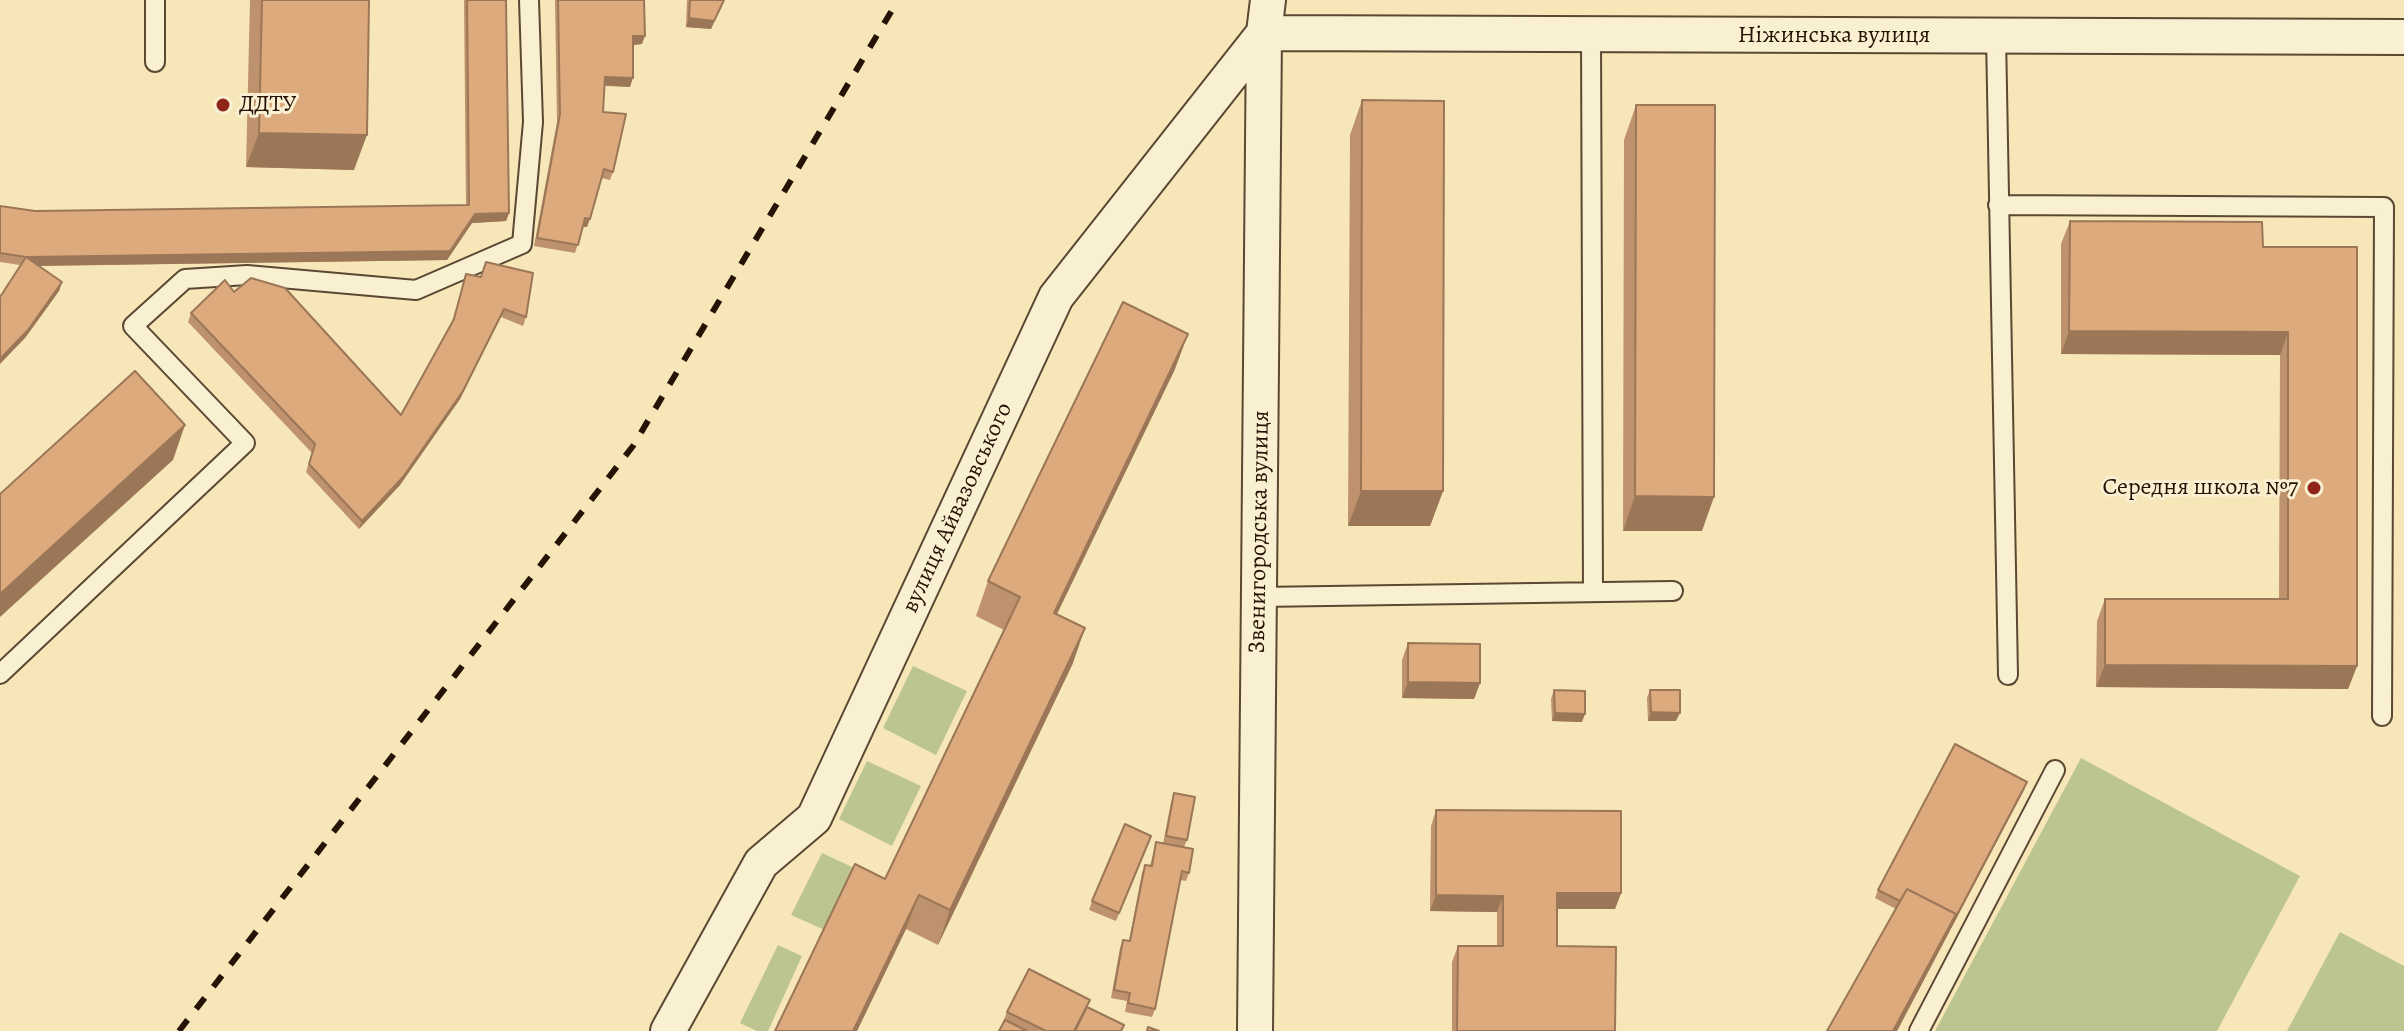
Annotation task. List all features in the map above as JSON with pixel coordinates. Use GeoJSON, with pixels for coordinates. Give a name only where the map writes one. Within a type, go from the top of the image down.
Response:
{"type":"FeatureCollection","features":[{"type":"Feature","properties":{"kind":"street"},"geometry":{"type":"LineString","coordinates":[[1264,33],[1268,0]]}},
{"type":"Feature","properties":{"kind":"street","name":"Ніжинська вулиця"},"geometry":{"type":"LineString","coordinates":[[1264,33],[2404,37]]}},
{"type":"Feature","properties":{"kind":"street","name":"Звенигородська вулиця"},"geometry":{"type":"LineString","coordinates":[[1255,1031],[1264,33]]}},
{"type":"Feature","properties":{"kind":"street","name":"вулиця Айвазовського"},"geometry":{"type":"LineString","coordinates":[[668,1031],[761,863],[814,818],[1056,297],[1264,33]]}},
{"type":"Feature","properties":{"kind":"lane"},"geometry":{"type":"LineString","coordinates":[[155,0],[155,62]]}},
{"type":"Feature","properties":{"kind":"lane"},"geometry":{"type":"LineString","coordinates":[[0,674],[245,443],[133,326],[185,279],[247,275],[416,290],[522,244],[533,122],[529,0]]}},
{"type":"Feature","properties":{"kind":"lane"},"geometry":{"type":"LineString","coordinates":[[1591,36],[1593,592]]}},
{"type":"Feature","properties":{"kind":"lane"},"geometry":{"type":"LineString","coordinates":[[1996,36],[2008,675]]}},
{"type":"Feature","properties":{"kind":"lane"},"geometry":{"type":"LineString","coordinates":[[1998,205],[2384,207],[2382,716]]}},
{"type":"Feature","properties":{"kind":"lane"},"geometry":{"type":"LineString","coordinates":[[1259,597],[1673,591]]}},
{"type":"Feature","properties":{"kind":"lane"},"geometry":{"type":"LineString","coordinates":[[1919,1031],[2055,770]]}},
{"type":"Feature","properties":{"kind":"green space"},"geometry":{"type":"Polygon","coordinates":[[[913,666],[967,691],[936,755],[883,728],[913,666]]]}},
{"type":"Feature","properties":{"kind":"green space"},"geometry":{"type":"Polygon","coordinates":[[[2081,758],[2300,876],[2217,1031],[1935,1031],[2081,758]]]}},
{"type":"Feature","properties":{"kind":"green space"},"geometry":{"type":"Polygon","coordinates":[[[867,761],[921,786],[892,846],[839,819],[867,761]]]}},
{"type":"Feature","properties":{"kind":"green space"},"geometry":{"type":"Polygon","coordinates":[[[822,853],[887,883],[827,931],[791,915],[822,853]]]}},
{"type":"Feature","properties":{"kind":"green space"},"geometry":{"type":"Polygon","coordinates":[[[2340,932],[2404,966],[2404,1031],[2287,1031],[2340,932]]]}},
{"type":"Feature","properties":{"kind":"green space"},"geometry":{"type":"Polygon","coordinates":[[[778,945],[802,956],[768,1031],[757,1031],[740,1023],[778,945]]]}},
{"type":"Feature","properties":{"kind":"building"},"geometry":{"type":"Polygon","coordinates":[[[262,0],[369,0],[367,135],[259,133],[262,0]]]}},
{"type":"Feature","properties":{"kind":"building"},"geometry":{"type":"Polygon","coordinates":[[[467,0],[506,0],[509,213],[475,214],[450,251],[26,257],[0,253],[0,206],[35,211],[469,205],[467,0]]]}},
{"type":"Feature","properties":{"kind":"building"},"geometry":{"type":"Polygon","coordinates":[[[558,0],[644,0],[645,36],[633,36],[633,78],[605,77],[603,112],[626,114],[613,172],[604,169],[590,219],[585,218],[578,245],[537,238],[560,114],[558,0]]]}},
{"type":"Feature","properties":{"kind":"building"},"geometry":{"type":"Polygon","coordinates":[[[690,0],[724,0],[714,21],[689,18],[690,0]]]}},
{"type":"Feature","properties":{"kind":"building"},"geometry":{"type":"Polygon","coordinates":[[[1362,100],[1444,101],[1443,491],[1361,491],[1362,100]]]}},
{"type":"Feature","properties":{"kind":"building"},"geometry":{"type":"Polygon","coordinates":[[[1636,105],[1715,105],[1714,497],[1635,496],[1636,105]]]}},
{"type":"Feature","properties":{"kind":"building","name":"Середня школа №7"},"geometry":{"type":"Polygon","coordinates":[[[2070,221],[2262,222],[2263,247],[2357,247],[2357,666],[2105,665],[2105,599],[2288,599],[2288,332],[2069,331],[2070,221]]]}},
{"type":"Feature","properties":{"kind":"building"},"geometry":{"type":"Polygon","coordinates":[[[26,257],[62,282],[28,330],[0,359],[0,297],[26,257]]]}},
{"type":"Feature","properties":{"kind":"building"},"geometry":{"type":"Polygon","coordinates":[[[486,262],[533,273],[526,317],[504,309],[463,391],[403,477],[362,521],[309,464],[315,444],[191,313],[225,280],[234,292],[251,278],[285,288],[401,415],[454,319],[466,274],[481,277],[486,262]]]}},
{"type":"Feature","properties":{"kind":"building"},"geometry":{"type":"Polygon","coordinates":[[[1123,302],[1188,334],[1054,613],[1085,628],[950,910],[919,895],[853,1031],[775,1031],[855,864],[885,879],[1020,597],[988,581],[1123,302]]]}},
{"type":"Feature","properties":{"kind":"building"},"geometry":{"type":"Polygon","coordinates":[[[135,371],[185,425],[0,594],[0,494],[135,371]]]}},
{"type":"Feature","properties":{"kind":"building"},"geometry":{"type":"Polygon","coordinates":[[[1408,643],[1480,644],[1480,683],[1408,682],[1408,643]]]}},
{"type":"Feature","properties":{"kind":"building"},"geometry":{"type":"Polygon","coordinates":[[[1554,690],[1585,691],[1585,714],[1555,713],[1554,690]]]}},
{"type":"Feature","properties":{"kind":"building"},"geometry":{"type":"Polygon","coordinates":[[[1650,690],[1680,690],[1680,713],[1651,712],[1650,690]]]}},
{"type":"Feature","properties":{"kind":"building"},"geometry":{"type":"Polygon","coordinates":[[[1955,744],[2027,782],[1950,928],[1956,914],[1907,889],[1900,901],[1878,890],[1955,744]]]}},
{"type":"Feature","properties":{"kind":"building"},"geometry":{"type":"Polygon","coordinates":[[[1174,793],[1195,797],[1187,840],[1166,836],[1174,793]]]}},
{"type":"Feature","properties":{"kind":"building"},"geometry":{"type":"Polygon","coordinates":[[[1436,810],[1621,811],[1621,893],[1557,893],[1557,946],[1616,947],[1615,1031],[1457,1031],[1458,946],[1503,946],[1503,896],[1436,895],[1436,810]]]}},
{"type":"Feature","properties":{"kind":"building"},"geometry":{"type":"Polygon","coordinates":[[[1125,824],[1151,836],[1119,913],[1092,901],[1125,824]]]}},
{"type":"Feature","properties":{"kind":"building"},"geometry":{"type":"Polygon","coordinates":[[[1156,842],[1193,849],[1189,873],[1182,871],[1155,1009],[1128,1003],[1130,993],[1114,990],[1123,940],[1130,941],[1145,865],[1152,866],[1156,842]]]}},
{"type":"Feature","properties":{"kind":"building"},"geometry":{"type":"Polygon","coordinates":[[[1907,889],[1956,914],[1893,1031],[1827,1031],[1907,889]]]}},
{"type":"Feature","properties":{"kind":"building"},"geometry":{"type":"Polygon","coordinates":[[[1029,969],[1090,1000],[1074,1031],[1046,1031],[1007,1012],[1029,969]]]}},
{"type":"Feature","properties":{"kind":"building"},"geometry":{"type":"Polygon","coordinates":[[[1087,1007],[1124,1025],[1121,1031],[1075,1031],[1087,1007]]]}},
{"type":"Feature","properties":{"kind":"building"},"geometry":{"type":"Polygon","coordinates":[[[1005,1020],[1027,1031],[999,1031],[1005,1020]]]}},
{"type":"Feature","properties":{"kind":"railway"},"geometry":{"type":"LineString","coordinates":[[179,1031],[633,446],[898,0]]}},
{"type":"Feature","properties":{"kind":"place","name":"ДДТУ"},"geometry":{"type":"Point","coordinates":[223,105]}},
{"type":"Feature","properties":{"kind":"place","name":"Середня школа №7"},"geometry":{"type":"Point","coordinates":[2314,488]}}]}
